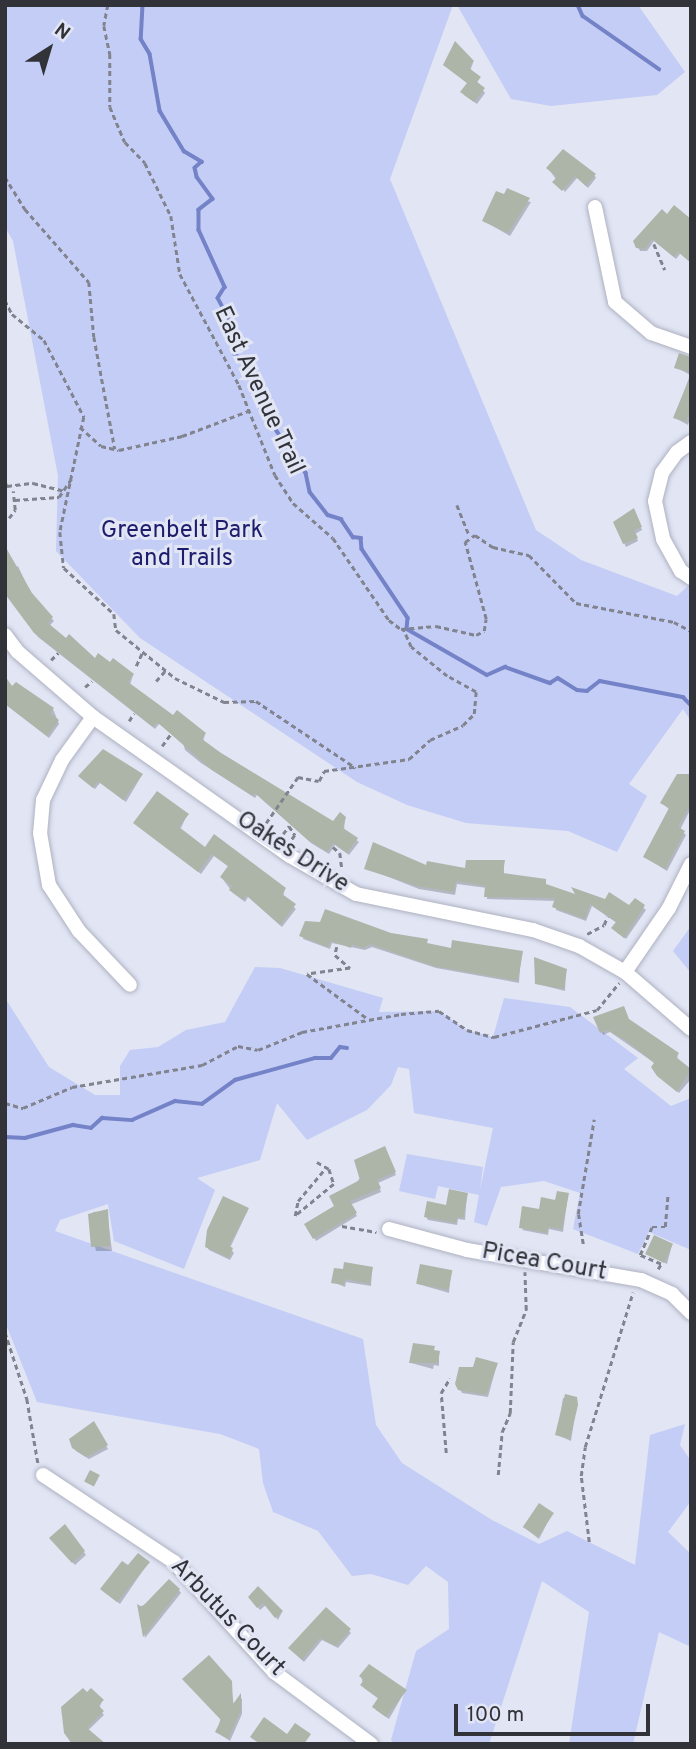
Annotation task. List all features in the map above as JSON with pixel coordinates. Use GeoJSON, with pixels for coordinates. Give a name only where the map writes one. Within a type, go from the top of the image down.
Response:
{"type":"FeatureCollection","features":[{"type":"Feature","properties":{"kind":"street"},"geometry":{"type":"LineString","coordinates":[[595,207],[615,302],[651,333],[691,347]]}},
{"type":"Feature","properties":{"kind":"street"},"geometry":{"type":"LineString","coordinates":[[691,442],[677,452],[662,473],[655,501],[663,539],[681,571],[691,578]]}},
{"type":"Feature","properties":{"kind":"street","name":"Oakes Drive"},"geometry":{"type":"LineString","coordinates":[[5,635],[18,652],[93,717],[290,856],[356,894],[533,930],[579,946],[625,972],[691,1029]]}},
{"type":"Feature","properties":{"kind":"street"},"geometry":{"type":"LineString","coordinates":[[93,717],[62,760],[43,800],[40,833],[49,885],[79,931],[130,985]]}},
{"type":"Feature","properties":{"kind":"street"},"geometry":{"type":"LineString","coordinates":[[625,972],[669,908],[691,864]]}},
{"type":"Feature","properties":{"kind":"street","name":"Picea Court"},"geometry":{"type":"LineString","coordinates":[[384,1231],[635,1279],[672,1294],[691,1313]]}},
{"type":"Feature","properties":{"kind":"street","name":"Arbutus Court"},"geometry":{"type":"LineString","coordinates":[[40,1473],[174,1562],[274,1672],[371,1744]]}},
{"type":"Feature","properties":{"kind":"path","name":"East Avenue Trail"},"geometry":{"type":"LineString","coordinates":[[108,5],[104,26],[110,54],[110,107],[125,142],[145,163],[171,216],[180,274],[248,411],[275,475],[293,503],[332,538],[374,603],[389,621],[403,629],[411,647],[447,676],[476,692],[474,715],[463,725],[430,740],[409,758],[356,768]]}},
{"type":"Feature","properties":{"kind":"path"},"geometry":{"type":"LineString","coordinates":[[5,177],[25,209],[89,282],[93,337],[115,449]]}},
{"type":"Feature","properties":{"kind":"path"},"geometry":{"type":"LineString","coordinates":[[654,244],[665,270]]}},
{"type":"Feature","properties":{"kind":"path"},"geometry":{"type":"LineString","coordinates":[[5,300],[12,314],[44,340],[84,417],[60,532],[64,568],[114,614],[116,630],[143,649],[136,666]]}},
{"type":"Feature","properties":{"kind":"path"},"geometry":{"type":"LineString","coordinates":[[80,427],[101,446],[115,449],[182,436],[248,411]]}},
{"type":"Feature","properties":{"kind":"path"},"geometry":{"type":"LineString","coordinates":[[15,500],[59,497],[72,477]]}},
{"type":"Feature","properties":{"kind":"path"},"geometry":{"type":"LineString","coordinates":[[5,481],[7,486],[33,483],[64,491]]}},
{"type":"Feature","properties":{"kind":"path"},"geometry":{"type":"LineString","coordinates":[[9,518],[15,510],[13,491]]}},
{"type":"Feature","properties":{"kind":"path"},"geometry":{"type":"LineString","coordinates":[[457,505],[469,535],[493,547],[529,555],[576,603],[674,622],[691,631]]}},
{"type":"Feature","properties":{"kind":"path"},"geometry":{"type":"LineString","coordinates":[[403,629],[436,626],[476,635],[484,631],[486,619],[465,542],[469,535]]}},
{"type":"Feature","properties":{"kind":"path"},"geometry":{"type":"LineString","coordinates":[[51,660],[58,653]]}},
{"type":"Feature","properties":{"kind":"path"},"geometry":{"type":"LineString","coordinates":[[142,653],[165,671],[224,702],[256,701],[356,768]]}},
{"type":"Feature","properties":{"kind":"path"},"geometry":{"type":"LineString","coordinates":[[156,681],[165,671]]}},
{"type":"Feature","properties":{"kind":"path"},"geometry":{"type":"LineString","coordinates":[[85,687],[92,681]]}},
{"type":"Feature","properties":{"kind":"path"},"geometry":{"type":"LineString","coordinates":[[129,721],[134,713]]}},
{"type":"Feature","properties":{"kind":"path"},"geometry":{"type":"LineString","coordinates":[[162,746],[172,732]]}},
{"type":"Feature","properties":{"kind":"path"},"geometry":{"type":"LineString","coordinates":[[266,823],[298,777],[319,780],[324,771],[356,768]]}},
{"type":"Feature","properties":{"kind":"path"},"geometry":{"type":"LineString","coordinates":[[282,835],[289,826],[295,835],[291,841]]}},
{"type":"Feature","properties":{"kind":"path"},"geometry":{"type":"LineString","coordinates":[[333,847],[340,853],[342,874]]}},
{"type":"Feature","properties":{"kind":"path"},"geometry":{"type":"LineString","coordinates":[[587,934],[604,925],[607,917]]}},
{"type":"Feature","properties":{"kind":"path"},"geometry":{"type":"LineString","coordinates":[[337,947],[335,955],[350,968],[307,974],[368,1019]]}},
{"type":"Feature","properties":{"kind":"path"},"geometry":{"type":"LineString","coordinates":[[5,1103],[23,1108],[72,1087],[202,1065],[238,1046],[258,1050],[302,1032],[368,1019],[439,1011],[467,1030],[494,1037],[597,1010],[625,972]]}},
{"type":"Feature","properties":{"kind":"path"},"geometry":{"type":"LineString","coordinates":[[583,1244],[578,1214],[594,1119]]}},
{"type":"Feature","properties":{"kind":"path"},"geometry":{"type":"LineString","coordinates":[[317,1162],[329,1169],[334,1184],[295,1216],[298,1201],[324,1170]]}},
{"type":"Feature","properties":{"kind":"path"},"geometry":{"type":"LineString","coordinates":[[658,1269],[661,1264],[640,1255],[652,1227],[665,1227],[668,1194]]}},
{"type":"Feature","properties":{"kind":"path"},"geometry":{"type":"LineString","coordinates":[[342,1226],[384,1231]]}},
{"type":"Feature","properties":{"kind":"path"},"geometry":{"type":"LineString","coordinates":[[498,1475],[502,1432],[510,1413],[513,1342],[526,1310],[526,1273],[520,1259]]}},
{"type":"Feature","properties":{"kind":"path"},"geometry":{"type":"LineString","coordinates":[[589,1542],[581,1476],[585,1447],[625,1327],[635,1279]]}},
{"type":"Feature","properties":{"kind":"path"},"geometry":{"type":"LineString","coordinates":[[5,1332],[27,1399],[40,1473]]}},
{"type":"Feature","properties":{"kind":"path"},"geometry":{"type":"LineString","coordinates":[[446,1453],[441,1393],[450,1378]]}},
{"type":"Feature","properties":{"kind":"green space","name":"Greenbelt Park and Trails"},"geometry":{"type":"Polygon","coordinates":[[[5,5],[453,5],[390,179],[536,530],[581,560],[677,596],[691,583],[691,721],[683,709],[629,784],[647,796],[617,852],[568,831],[466,823],[407,805],[357,782],[140,638],[56,551],[58,476],[13,241],[5,227],[5,5]]]}},
{"type":"Feature","properties":{"kind":"green space"},"geometry":{"type":"Polygon","coordinates":[[[457,5],[638,5],[685,72],[657,95],[551,106],[511,99],[457,5]]]}},
{"type":"Feature","properties":{"kind":"green space"},"geometry":{"type":"Polygon","coordinates":[[[691,926],[691,973],[673,951],[691,926]]]}},
{"type":"Feature","properties":{"kind":"green space"},"geometry":{"type":"Polygon","coordinates":[[[255,967],[280,968],[383,998],[379,1012],[439,1011],[467,1030],[493,1037],[504,998],[570,1007],[638,1058],[624,1069],[671,1106],[691,1098],[691,1250],[649,1232],[638,1254],[573,1229],[580,1193],[544,1181],[501,1187],[487,1226],[474,1222],[479,1195],[438,1186],[435,1199],[399,1191],[407,1154],[483,1167],[480,1190],[493,1128],[414,1113],[409,1069],[398,1067],[391,1085],[367,1110],[307,1140],[277,1103],[260,1160],[197,1178],[215,1190],[184,1269],[114,1241],[108,1204],[60,1220],[55,1231],[363,1339],[376,1425],[402,1463],[492,1520],[539,1544],[567,1531],[635,1565],[650,1435],[685,1424],[680,1445],[691,1461],[691,1501],[668,1532],[691,1554],[691,1647],[659,1632],[633,1744],[569,1744],[589,1612],[542,1581],[489,1744],[395,1744],[391,1740],[416,1651],[449,1629],[448,1582],[426,1566],[408,1585],[371,1574],[352,1576],[318,1531],[273,1512],[263,1483],[259,1449],[220,1434],[37,1402],[5,1322],[5,998],[49,1067],[95,1095],[120,1095],[120,1066],[130,1050],[158,1047],[186,1030],[225,1022],[255,967]]]}},
{"type":"Feature","properties":{"kind":"building"},"geometry":{"type":"Polygon","coordinates":[[[455,41],[474,61],[469,68],[481,77],[477,82],[485,88],[474,102],[460,92],[467,83],[443,65],[455,41]]]}},
{"type":"Feature","properties":{"kind":"building"},"geometry":{"type":"Polygon","coordinates":[[[563,149],[596,174],[586,186],[575,176],[562,191],[552,182],[557,177],[546,168],[563,149]]]}},
{"type":"Feature","properties":{"kind":"building"},"geometry":{"type":"Polygon","coordinates":[[[507,188],[530,198],[508,233],[482,221],[496,191],[504,194],[507,188]]]}},
{"type":"Feature","properties":{"kind":"building"},"geometry":{"type":"Polygon","coordinates":[[[674,205],[691,219],[691,263],[678,252],[674,257],[652,239],[645,249],[636,248],[633,241],[662,209],[667,214],[674,205]]]}},
{"type":"Feature","properties":{"kind":"building"},"geometry":{"type":"Polygon","coordinates":[[[679,353],[691,357],[691,373],[674,368],[679,353]]]}},
{"type":"Feature","properties":{"kind":"building"},"geometry":{"type":"Polygon","coordinates":[[[689,379],[691,409],[686,422],[673,418],[689,379]]]}},
{"type":"Feature","properties":{"kind":"building"},"geometry":{"type":"Polygon","coordinates":[[[634,508],[642,527],[634,530],[638,538],[623,544],[613,522],[634,508]]]}},
{"type":"Feature","properties":{"kind":"building"},"geometry":{"type":"Polygon","coordinates":[[[5,546],[32,593],[53,617],[48,623],[66,638],[69,634],[95,658],[98,653],[110,662],[113,658],[134,674],[128,682],[173,715],[177,710],[206,733],[202,739],[221,753],[333,821],[340,812],[346,817],[343,828],[358,838],[347,853],[333,843],[327,852],[308,840],[255,793],[253,796],[212,770],[157,722],[153,727],[34,633],[5,594],[5,546]]]}},
{"type":"Feature","properties":{"kind":"building"},"geometry":{"type":"Polygon","coordinates":[[[5,676],[12,686],[16,682],[54,708],[50,713],[59,720],[47,736],[5,704],[5,676]]]}},
{"type":"Feature","properties":{"kind":"building"},"geometry":{"type":"Polygon","coordinates":[[[103,749],[143,774],[123,800],[98,781],[93,788],[78,776],[103,749]]]}},
{"type":"Feature","properties":{"kind":"building"},"geometry":{"type":"Polygon","coordinates":[[[677,774],[691,774],[691,803],[678,827],[685,831],[665,869],[643,857],[669,808],[660,803],[677,774]]]}},
{"type":"Feature","properties":{"kind":"building"},"geometry":{"type":"Polygon","coordinates":[[[157,791],[189,814],[179,827],[205,847],[214,834],[286,888],[282,894],[296,904],[280,925],[246,895],[243,900],[229,890],[232,886],[220,877],[228,866],[212,854],[198,872],[133,823],[157,791]]]}},
{"type":"Feature","properties":{"kind":"building"},"geometry":{"type":"Polygon","coordinates":[[[373,842],[426,865],[427,861],[465,868],[466,860],[505,860],[503,873],[546,879],[546,884],[575,894],[571,887],[605,899],[609,892],[629,905],[635,898],[645,905],[624,938],[611,928],[616,922],[590,904],[585,919],[552,907],[555,898],[484,897],[485,886],[456,881],[454,892],[417,886],[364,869],[373,842]]]}},
{"type":"Feature","properties":{"kind":"building"},"geometry":{"type":"Polygon","coordinates":[[[325,909],[391,933],[428,939],[427,943],[451,948],[452,940],[523,951],[518,981],[433,966],[370,944],[363,948],[352,944],[351,948],[331,941],[328,947],[299,936],[305,921],[320,922],[325,909]]]}},
{"type":"Feature","properties":{"kind":"building"},"geometry":{"type":"Polygon","coordinates":[[[534,957],[567,969],[564,989],[535,984],[534,957]]]}},
{"type":"Feature","properties":{"kind":"building"},"geometry":{"type":"Polygon","coordinates":[[[624,1006],[629,1019],[679,1053],[676,1057],[691,1069],[677,1092],[657,1076],[651,1067],[654,1063],[627,1041],[607,1030],[600,1033],[593,1017],[624,1006]]]}},
{"type":"Feature","properties":{"kind":"building"},"geometry":{"type":"Polygon","coordinates":[[[385,1146],[396,1172],[377,1180],[381,1188],[350,1201],[357,1213],[313,1239],[304,1224],[334,1206],[329,1196],[360,1180],[354,1160],[385,1146]]]}},
{"type":"Feature","properties":{"kind":"building"},"geometry":{"type":"Polygon","coordinates":[[[449,1189],[468,1193],[463,1218],[457,1217],[456,1223],[424,1217],[427,1201],[446,1205],[449,1189]]]}},
{"type":"Feature","properties":{"kind":"building"},"geometry":{"type":"Polygon","coordinates":[[[557,1191],[569,1193],[562,1229],[548,1227],[547,1233],[519,1228],[522,1206],[539,1209],[541,1197],[555,1200],[557,1191]]]}},
{"type":"Feature","properties":{"kind":"building"},"geometry":{"type":"Polygon","coordinates":[[[223,1196],[249,1208],[229,1246],[233,1248],[229,1258],[205,1247],[207,1230],[223,1196]]]}},
{"type":"Feature","properties":{"kind":"building"},"geometry":{"type":"Polygon","coordinates":[[[108,1209],[110,1246],[91,1247],[88,1214],[108,1209]]]}},
{"type":"Feature","properties":{"kind":"building"},"geometry":{"type":"Polygon","coordinates":[[[654,1235],[673,1244],[664,1263],[645,1254],[654,1235]]]}},
{"type":"Feature","properties":{"kind":"building"},"geometry":{"type":"Polygon","coordinates":[[[344,1262],[373,1267],[370,1284],[345,1279],[344,1285],[331,1283],[334,1268],[343,1269],[344,1262]]]}},
{"type":"Feature","properties":{"kind":"building"},"geometry":{"type":"Polygon","coordinates":[[[420,1264],[452,1270],[449,1290],[416,1284],[420,1264]]]}},
{"type":"Feature","properties":{"kind":"building"},"geometry":{"type":"Polygon","coordinates":[[[413,1343],[435,1346],[434,1350],[440,1351],[438,1363],[409,1363],[413,1343]]]}},
{"type":"Feature","properties":{"kind":"building"},"geometry":{"type":"Polygon","coordinates":[[[476,1357],[498,1363],[486,1395],[458,1390],[455,1384],[459,1367],[473,1367],[476,1357]]]}},
{"type":"Feature","properties":{"kind":"building"},"geometry":{"type":"Polygon","coordinates":[[[565,1394],[577,1397],[578,1405],[570,1439],[555,1435],[565,1394]]]}},
{"type":"Feature","properties":{"kind":"building"},"geometry":{"type":"Polygon","coordinates":[[[94,1421],[108,1445],[86,1457],[72,1448],[69,1439],[94,1421]]]}},
{"type":"Feature","properties":{"kind":"building"},"geometry":{"type":"Polygon","coordinates":[[[90,1470],[100,1475],[94,1487],[84,1482],[90,1470]]]}},
{"type":"Feature","properties":{"kind":"building"},"geometry":{"type":"Polygon","coordinates":[[[539,1503],[554,1513],[538,1537],[523,1527],[539,1503]]]}},
{"type":"Feature","properties":{"kind":"building"},"geometry":{"type":"Polygon","coordinates":[[[65,1524],[85,1551],[72,1563],[49,1538],[65,1524]]]}},
{"type":"Feature","properties":{"kind":"building"},"geometry":{"type":"Polygon","coordinates":[[[138,1553],[150,1562],[117,1602],[100,1589],[122,1561],[128,1565],[138,1553]]]}},
{"type":"Feature","properties":{"kind":"building"},"geometry":{"type":"Polygon","coordinates":[[[169,1579],[180,1589],[143,1637],[137,1604],[142,1607],[169,1579]]]}},
{"type":"Feature","properties":{"kind":"building"},"geometry":{"type":"Polygon","coordinates":[[[258,1586],[283,1611],[275,1618],[263,1603],[257,1608],[248,1597],[258,1586]]]}},
{"type":"Feature","properties":{"kind":"building"},"geometry":{"type":"Polygon","coordinates":[[[326,1607],[351,1629],[336,1646],[320,1638],[302,1660],[288,1648],[326,1607]]]}},
{"type":"Feature","properties":{"kind":"building"},"geometry":{"type":"Polygon","coordinates":[[[209,1655],[232,1681],[233,1704],[241,1693],[241,1710],[228,1739],[215,1732],[221,1720],[182,1679],[209,1655]]]}},
{"type":"Feature","properties":{"kind":"building"},"geometry":{"type":"Polygon","coordinates":[[[369,1664],[407,1690],[386,1717],[372,1707],[378,1698],[360,1685],[364,1680],[359,1676],[369,1664]]]}},
{"type":"Feature","properties":{"kind":"building"},"geometry":{"type":"Polygon","coordinates":[[[83,1688],[87,1692],[91,1688],[104,1700],[98,1705],[104,1711],[87,1728],[106,1744],[72,1744],[64,1733],[61,1707],[83,1688]]]}},
{"type":"Feature","properties":{"kind":"building"},"geometry":{"type":"Polygon","coordinates":[[[264,1717],[287,1734],[295,1723],[311,1734],[304,1744],[260,1744],[250,1737],[264,1717]]]}},
{"type":"Feature","properties":{"kind":"waterway"},"geometry":{"type":"LineString","coordinates":[[143,5],[141,39],[150,54],[160,111],[184,151],[202,162],[195,168],[197,177],[213,199],[199,210],[199,230],[225,287],[218,298],[233,326],[235,354],[255,370],[261,408],[306,473],[310,492],[328,515],[341,519],[353,537],[361,538],[362,549],[408,618],[407,629],[487,675],[505,667],[550,683],[558,678],[577,690],[587,691],[600,681],[683,697],[691,705]]}},
{"type":"Feature","properties":{"kind":"waterway"},"geometry":{"type":"LineString","coordinates":[[578,5],[583,16],[659,69]]}},
{"type":"Feature","properties":{"kind":"waterway"},"geometry":{"type":"LineString","coordinates":[[5,1137],[25,1138],[73,1125],[91,1128],[102,1118],[132,1120],[175,1101],[202,1104],[235,1080],[315,1058],[331,1058],[340,1047],[347,1048]]}}]}
